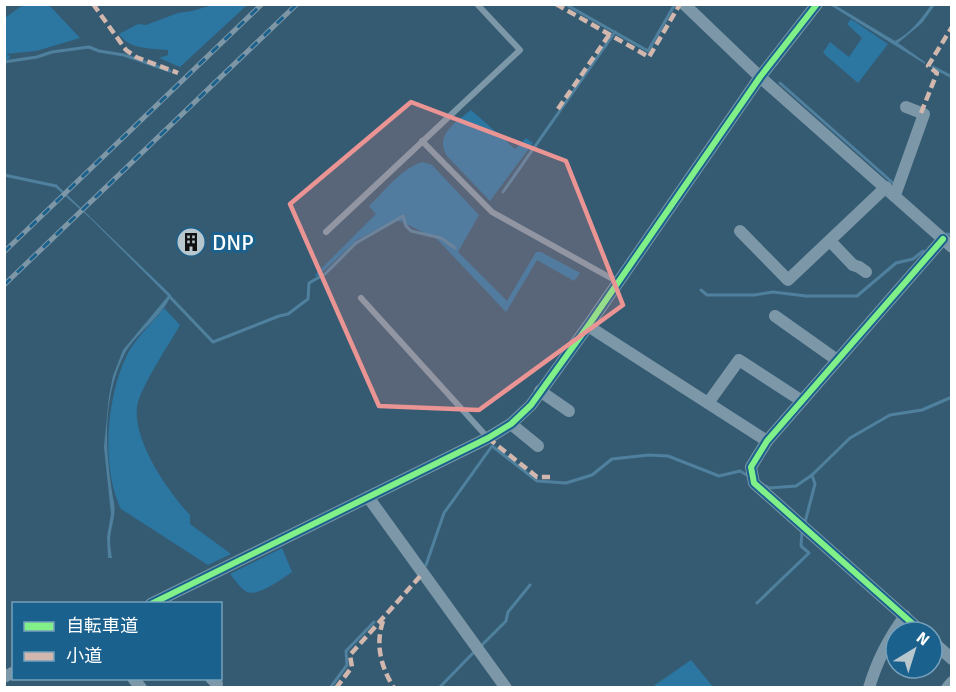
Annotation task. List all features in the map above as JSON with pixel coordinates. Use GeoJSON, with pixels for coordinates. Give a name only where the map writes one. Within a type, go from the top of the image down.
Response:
{"type":"FeatureCollection","features":[{"type":"Feature","properties":{"kind":"street"},"geometry":{"type":"LineString","coordinates":[[684,4],[760,77],[947,243],[837,360],[767,441],[751,467],[754,483],[909,620]]}},
{"type":"Feature","properties":{"kind":"street"},"geometry":{"type":"LineString","coordinates":[[153,602],[488,438],[511,424],[531,405],[760,77],[817,4]]}},
{"type":"Feature","properties":{"kind":"street"},"geometry":{"type":"LineString","coordinates":[[740,231],[788,280],[830,241],[891,191],[924,114],[906,106]]}},
{"type":"Feature","properties":{"kind":"street"},"geometry":{"type":"LineString","coordinates":[[830,241],[853,265],[866,272]]}},
{"type":"Feature","properties":{"kind":"street"},"geometry":{"type":"LineString","coordinates":[[775,316],[837,360]]}},
{"type":"Feature","properties":{"kind":"street"},"geometry":{"type":"LineString","coordinates":[[588,326],[767,441]]}},
{"type":"Feature","properties":{"kind":"street"},"geometry":{"type":"LineString","coordinates":[[708,403],[739,360],[802,401]]}},
{"type":"Feature","properties":{"kind":"street"},"geometry":{"type":"LineString","coordinates":[[540,391],[569,411]]}},
{"type":"Feature","properties":{"kind":"street"},"geometry":{"type":"LineString","coordinates":[[511,424],[538,446]]}},
{"type":"Feature","properties":{"kind":"street"},"geometry":{"type":"LineString","coordinates":[[368,497],[506,687]]}},
{"type":"Feature","properties":{"kind":"street"},"geometry":{"type":"LineString","coordinates":[[869,687],[876,664],[890,636],[905,616]]}},
{"type":"Feature","properties":{"kind":"street"},"geometry":{"type":"LineString","coordinates":[[947,687],[951,682]]}},
{"type":"Feature","properties":{"kind":"lane"},"geometry":{"type":"LineString","coordinates":[[326,232],[520,50],[477,4]]}},
{"type":"Feature","properties":{"kind":"lane"},"geometry":{"type":"LineString","coordinates":[[422,141],[492,212],[618,282]]}},
{"type":"Feature","properties":{"kind":"lane"},"geometry":{"type":"LineString","coordinates":[[361,298],[488,438]]}},
{"type":"Feature","properties":{"kind":"highlighted area"},"geometry":{"type":"Polygon","coordinates":[[[411,102],[566,161],[623,305],[479,410],[379,406],[290,204],[411,102]]]}},
{"type":"Feature","properties":{"kind":"shaded area"},"geometry":{"type":"Polygon","coordinates":[[[24,4],[49,5],[80,38],[36,51],[6,54],[10,56],[5,61],[5,18],[24,4]]]}},
{"type":"Feature","properties":{"kind":"shaded area"},"geometry":{"type":"Polygon","coordinates":[[[212,5],[247,5],[180,67],[159,58],[168,55],[168,50],[135,46],[119,34],[138,24],[146,25],[178,13],[212,5]]]}},
{"type":"Feature","properties":{"kind":"shaded area"},"geometry":{"type":"Polygon","coordinates":[[[830,5],[835,5],[895,41],[911,30],[931,5],[935,5],[922,23],[898,43],[925,64],[830,5]]]}},
{"type":"Feature","properties":{"kind":"shaded area"},"geometry":{"type":"Polygon","coordinates":[[[851,19],[888,44],[858,83],[823,53],[830,42],[849,57],[862,38],[847,24],[851,19]]]}},
{"type":"Feature","properties":{"kind":"shaded area"},"geometry":{"type":"Polygon","coordinates":[[[471,110],[515,149],[526,138],[533,143],[490,201],[447,156],[444,148],[443,142],[448,130],[471,110]]]}},
{"type":"Feature","properties":{"kind":"shaded area"},"geometry":{"type":"Polygon","coordinates":[[[423,162],[432,165],[479,215],[458,252],[507,301],[536,252],[541,252],[580,273],[574,281],[537,260],[506,312],[437,239],[400,221],[389,223],[357,240],[317,277],[315,275],[376,214],[369,206],[401,174],[423,162]]]}},
{"type":"Feature","properties":{"kind":"shaded area"},"geometry":{"type":"Polygon","coordinates":[[[56,184],[171,295],[162,310],[125,353],[112,389],[107,446],[114,508],[110,539],[112,558],[108,558],[107,537],[111,514],[104,447],[113,376],[123,350],[168,296],[91,219],[54,186],[56,184]]]}},
{"type":"Feature","properties":{"kind":"shaded area"},"geometry":{"type":"Polygon","coordinates":[[[164,308],[180,325],[141,393],[137,416],[139,431],[152,463],[190,515],[190,524],[231,554],[208,565],[121,509],[114,492],[110,472],[111,408],[121,368],[133,345],[164,308]]]}},
{"type":"Feature","properties":{"kind":"shaded area"},"geometry":{"type":"Polygon","coordinates":[[[282,548],[292,572],[264,589],[252,593],[247,592],[230,574],[282,548]]]}},
{"type":"Feature","properties":{"kind":"shaded area"},"geometry":{"type":"Polygon","coordinates":[[[691,660],[713,687],[652,687],[691,660]]]}},
{"type":"Feature","properties":{"kind":"waterway"},"geometry":{"type":"LineString","coordinates":[[565,4],[648,51],[675,4]]}},
{"type":"Feature","properties":{"kind":"waterway"},"geometry":{"type":"LineString","coordinates":[[503,192],[615,32]]}},
{"type":"Feature","properties":{"kind":"waterway"},"geometry":{"type":"LineString","coordinates":[[4,62],[89,47],[124,55],[170,71]]}},
{"type":"Feature","properties":{"kind":"waterway"},"geometry":{"type":"LineString","coordinates":[[933,67],[952,77]]}},
{"type":"Feature","properties":{"kind":"waterway"},"geometry":{"type":"LineString","coordinates":[[780,83],[893,183]]}},
{"type":"Feature","properties":{"kind":"waterway"},"geometry":{"type":"LineString","coordinates":[[4,175],[56,186]]}},
{"type":"Feature","properties":{"kind":"waterway"},"geometry":{"type":"LineString","coordinates":[[170,297],[213,342],[288,314],[308,299],[309,283],[325,274],[356,243],[403,216],[406,226],[411,231],[441,238],[455,248]]}},
{"type":"Feature","properties":{"kind":"waterway"},"geometry":{"type":"LineString","coordinates":[[947,234],[952,235]]}},
{"type":"Feature","properties":{"kind":"waterway"},"geometry":{"type":"LineString","coordinates":[[701,290],[707,295],[754,295],[773,292],[806,296],[857,296],[896,263],[913,259],[923,251]]}},
{"type":"Feature","properties":{"kind":"waterway"},"geometry":{"type":"LineString","coordinates":[[766,486],[769,488],[796,486],[812,475],[850,438],[890,415],[922,410],[952,397]]}},
{"type":"Feature","properties":{"kind":"waterway"},"geometry":{"type":"LineString","coordinates":[[426,565],[444,513],[492,446],[537,481],[566,483],[592,475],[612,459],[649,455],[668,456],[719,476],[740,471],[750,477]]}},
{"type":"Feature","properties":{"kind":"waterway"},"geometry":{"type":"LineString","coordinates":[[805,522],[815,484],[812,475]]}},
{"type":"Feature","properties":{"kind":"waterway"},"geometry":{"type":"LineString","coordinates":[[757,603],[809,553],[801,546],[802,531]]}},
{"type":"Feature","properties":{"kind":"waterway"},"geometry":{"type":"LineString","coordinates":[[479,648],[506,621],[508,612],[530,585]]}},
{"type":"Feature","properties":{"kind":"waterway"},"geometry":{"type":"LineString","coordinates":[[330,688],[347,665],[346,651],[374,622]]}},
{"type":"Feature","properties":{"kind":"waterway"},"geometry":{"type":"LineString","coordinates":[[439,688],[474,652]]}},
{"type":"Feature","properties":{"kind":"railway"},"geometry":{"type":"LineString","coordinates":[[4,252],[262,4]]}},
{"type":"Feature","properties":{"kind":"railway"},"geometry":{"type":"LineString","coordinates":[[4,285],[297,4]]}},
{"type":"Feature","properties":{"kind":"marked path"},"geometry":{"type":"LineString","coordinates":[[93,4],[126,50],[136,57],[178,73]]}},
{"type":"Feature","properties":{"kind":"marked path"},"geometry":{"type":"LineString","coordinates":[[556,4],[649,57],[680,4]]}},
{"type":"Feature","properties":{"kind":"marked path"},"geometry":{"type":"LineString","coordinates":[[921,113],[937,73],[928,66],[952,27]]}},
{"type":"Feature","properties":{"kind":"marked path"},"geometry":{"type":"LineString","coordinates":[[558,109],[609,35]]}},
{"type":"Feature","properties":{"kind":"marked path"},"geometry":{"type":"LineString","coordinates":[[488,438],[537,477],[550,477]]}},
{"type":"Feature","properties":{"kind":"marked path"},"geometry":{"type":"LineString","coordinates":[[336,688],[352,667],[350,655],[423,573]]}},
{"type":"Feature","properties":{"kind":"marked path"},"geometry":{"type":"LineString","coordinates":[[383,621],[380,639],[381,656],[394,688]]}},
{"type":"Feature","properties":{"kind":"cycle path"},"geometry":{"type":"LineString","coordinates":[[155,602],[488,438],[511,424],[531,405],[760,77],[817,4]]}},
{"type":"Feature","properties":{"kind":"cycle path"},"geometry":{"type":"LineString","coordinates":[[908,620],[754,483],[751,467],[767,441],[943,239]]}},
{"type":"Feature","properties":{"kind":"place","name":"DNP"},"geometry":{"type":"Point","coordinates":[191,242]}}]}
